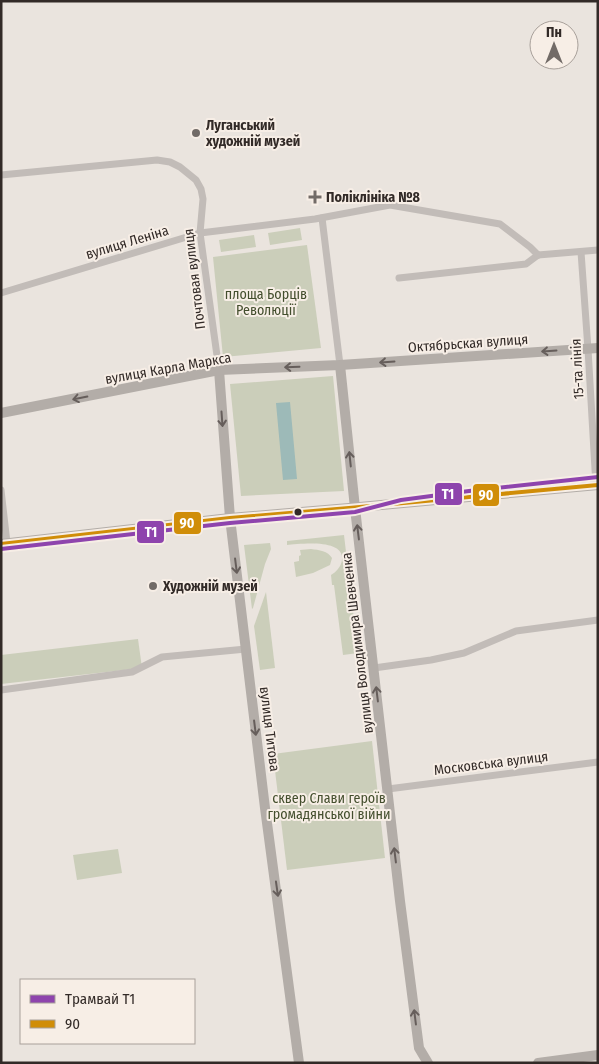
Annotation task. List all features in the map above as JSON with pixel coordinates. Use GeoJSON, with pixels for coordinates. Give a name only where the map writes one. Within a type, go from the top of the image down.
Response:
{"type":"FeatureCollection","features":[{"type":"Feature","properties":{"kind":"street","name":"Почтовая вулиця"},"geometry":{"type":"LineString","coordinates":[[1,175],[158,160],[170,162],[180,167],[196,180],[201,189],[203,199],[200,233],[219,370],[230,518]]}},
{"type":"Feature","properties":{"kind":"street","name":"вулиця Леніна"},"geometry":{"type":"LineString","coordinates":[[1,294],[200,233],[322,218],[390,205],[500,224],[538,255]]}},
{"type":"Feature","properties":{"kind":"street","name":"вулиця Володимира Шевченка"},"geometry":{"type":"LineString","coordinates":[[322,218],[419,1048],[428,1063]]}},
{"type":"Feature","properties":{"kind":"street"},"geometry":{"type":"LineString","coordinates":[[399,278],[526,264],[538,255],[598,250]]}},
{"type":"Feature","properties":{"kind":"street","name":"15-та лінія"},"geometry":{"type":"LineString","coordinates":[[581,252],[593,348],[597,486]]}},
{"type":"Feature","properties":{"kind":"street","name":"Октябрьская вулиця"},"geometry":{"type":"LineString","coordinates":[[340,365],[593,348]]}},
{"type":"Feature","properties":{"kind":"street","name":"вулиця Карла Маркса"},"geometry":{"type":"LineString","coordinates":[[1,414],[219,370],[340,365]]}},
{"type":"Feature","properties":{"kind":"street"},"geometry":{"type":"LineString","coordinates":[[1,490],[4,544],[230,518],[597,486]]}},
{"type":"Feature","properties":{"kind":"street","name":"вулиця Титова"},"geometry":{"type":"LineString","coordinates":[[230,518],[299,1063]]}},
{"type":"Feature","properties":{"kind":"street"},"geometry":{"type":"LineString","coordinates":[[374,668],[464,653],[516,631],[598,620]]}},
{"type":"Feature","properties":{"kind":"street"},"geometry":{"type":"LineString","coordinates":[[1,690],[132,672],[162,657],[246,648]]}},
{"type":"Feature","properties":{"kind":"street","name":"Московська вулиця"},"geometry":{"type":"LineString","coordinates":[[388,789],[598,762]]}},
{"type":"Feature","properties":{"kind":"street"},"geometry":{"type":"LineString","coordinates":[[538,1063],[598,1055]]}},
{"type":"Feature","properties":{"kind":"green space"},"geometry":{"type":"Polygon","coordinates":[[[300,228],[302,240],[270,245],[268,233],[300,228]]]}},
{"type":"Feature","properties":{"kind":"green space"},"geometry":{"type":"Polygon","coordinates":[[[254,235],[256,247],[221,252],[219,240],[254,235]]]}},
{"type":"Feature","properties":{"kind":"green space","name":"площа Борців Революції"},"geometry":{"type":"Polygon","coordinates":[[[307,245],[321,348],[223,357],[213,257],[307,245]]]}},
{"type":"Feature","properties":{"kind":"green space"},"geometry":{"type":"Polygon","coordinates":[[[333,376],[344,491],[241,496],[230,384],[333,376]]]}},
{"type":"Feature","properties":{"kind":"green space"},"geometry":{"type":"Polygon","coordinates":[[[344,535],[358,653],[343,655],[331,575],[341,565],[341,553],[329,545],[287,545],[287,541],[344,535]]]}},
{"type":"Feature","properties":{"kind":"green space"},"geometry":{"type":"Polygon","coordinates":[[[270,543],[271,549],[252,609],[244,545],[270,543]]]}},
{"type":"Feature","properties":{"kind":"green space"},"geometry":{"type":"Polygon","coordinates":[[[311,549],[326,552],[332,558],[330,565],[313,573],[296,577],[294,562],[299,561],[300,550],[311,549]]]}},
{"type":"Feature","properties":{"kind":"green space"},"geometry":{"type":"Polygon","coordinates":[[[266,592],[275,668],[260,670],[254,626],[266,592]]]}},
{"type":"Feature","properties":{"kind":"green space"},"geometry":{"type":"Polygon","coordinates":[[[138,639],[142,668],[1,684],[1,655],[138,639]]]}},
{"type":"Feature","properties":{"kind":"green space","name":"сквер Слави героїв громадянської війни"},"geometry":{"type":"Polygon","coordinates":[[[372,741],[385,858],[287,870],[273,754],[372,741]]]}},
{"type":"Feature","properties":{"kind":"green space"},"geometry":{"type":"Polygon","coordinates":[[[118,849],[122,873],[77,880],[73,855],[118,849]]]}},
{"type":"Feature","properties":{"kind":"water"},"geometry":{"type":"Polygon","coordinates":[[[290,402],[297,479],[283,480],[276,403],[290,402]]]}},
{"type":"Feature","properties":{"kind":"tram line","name":"T1"},"geometry":{"type":"LineString","coordinates":[[1,549],[230,523],[355,512],[401,500],[598,477]]}},
{"type":"Feature","properties":{"kind":"transit line","name":"90"},"geometry":{"type":"LineString","coordinates":[[1,544],[230,518],[598,485]]}},
{"type":"Feature","properties":{"kind":"place","name":"Луганський художній музей"},"geometry":{"type":"Point","coordinates":[196,133]}},
{"type":"Feature","properties":{"kind":"place","name":"Поліклініка №8"},"geometry":{"type":"Point","coordinates":[315,197]}},
{"type":"Feature","properties":{"kind":"place","name":"Художній музей"},"geometry":{"type":"Point","coordinates":[153,586]}}]}
